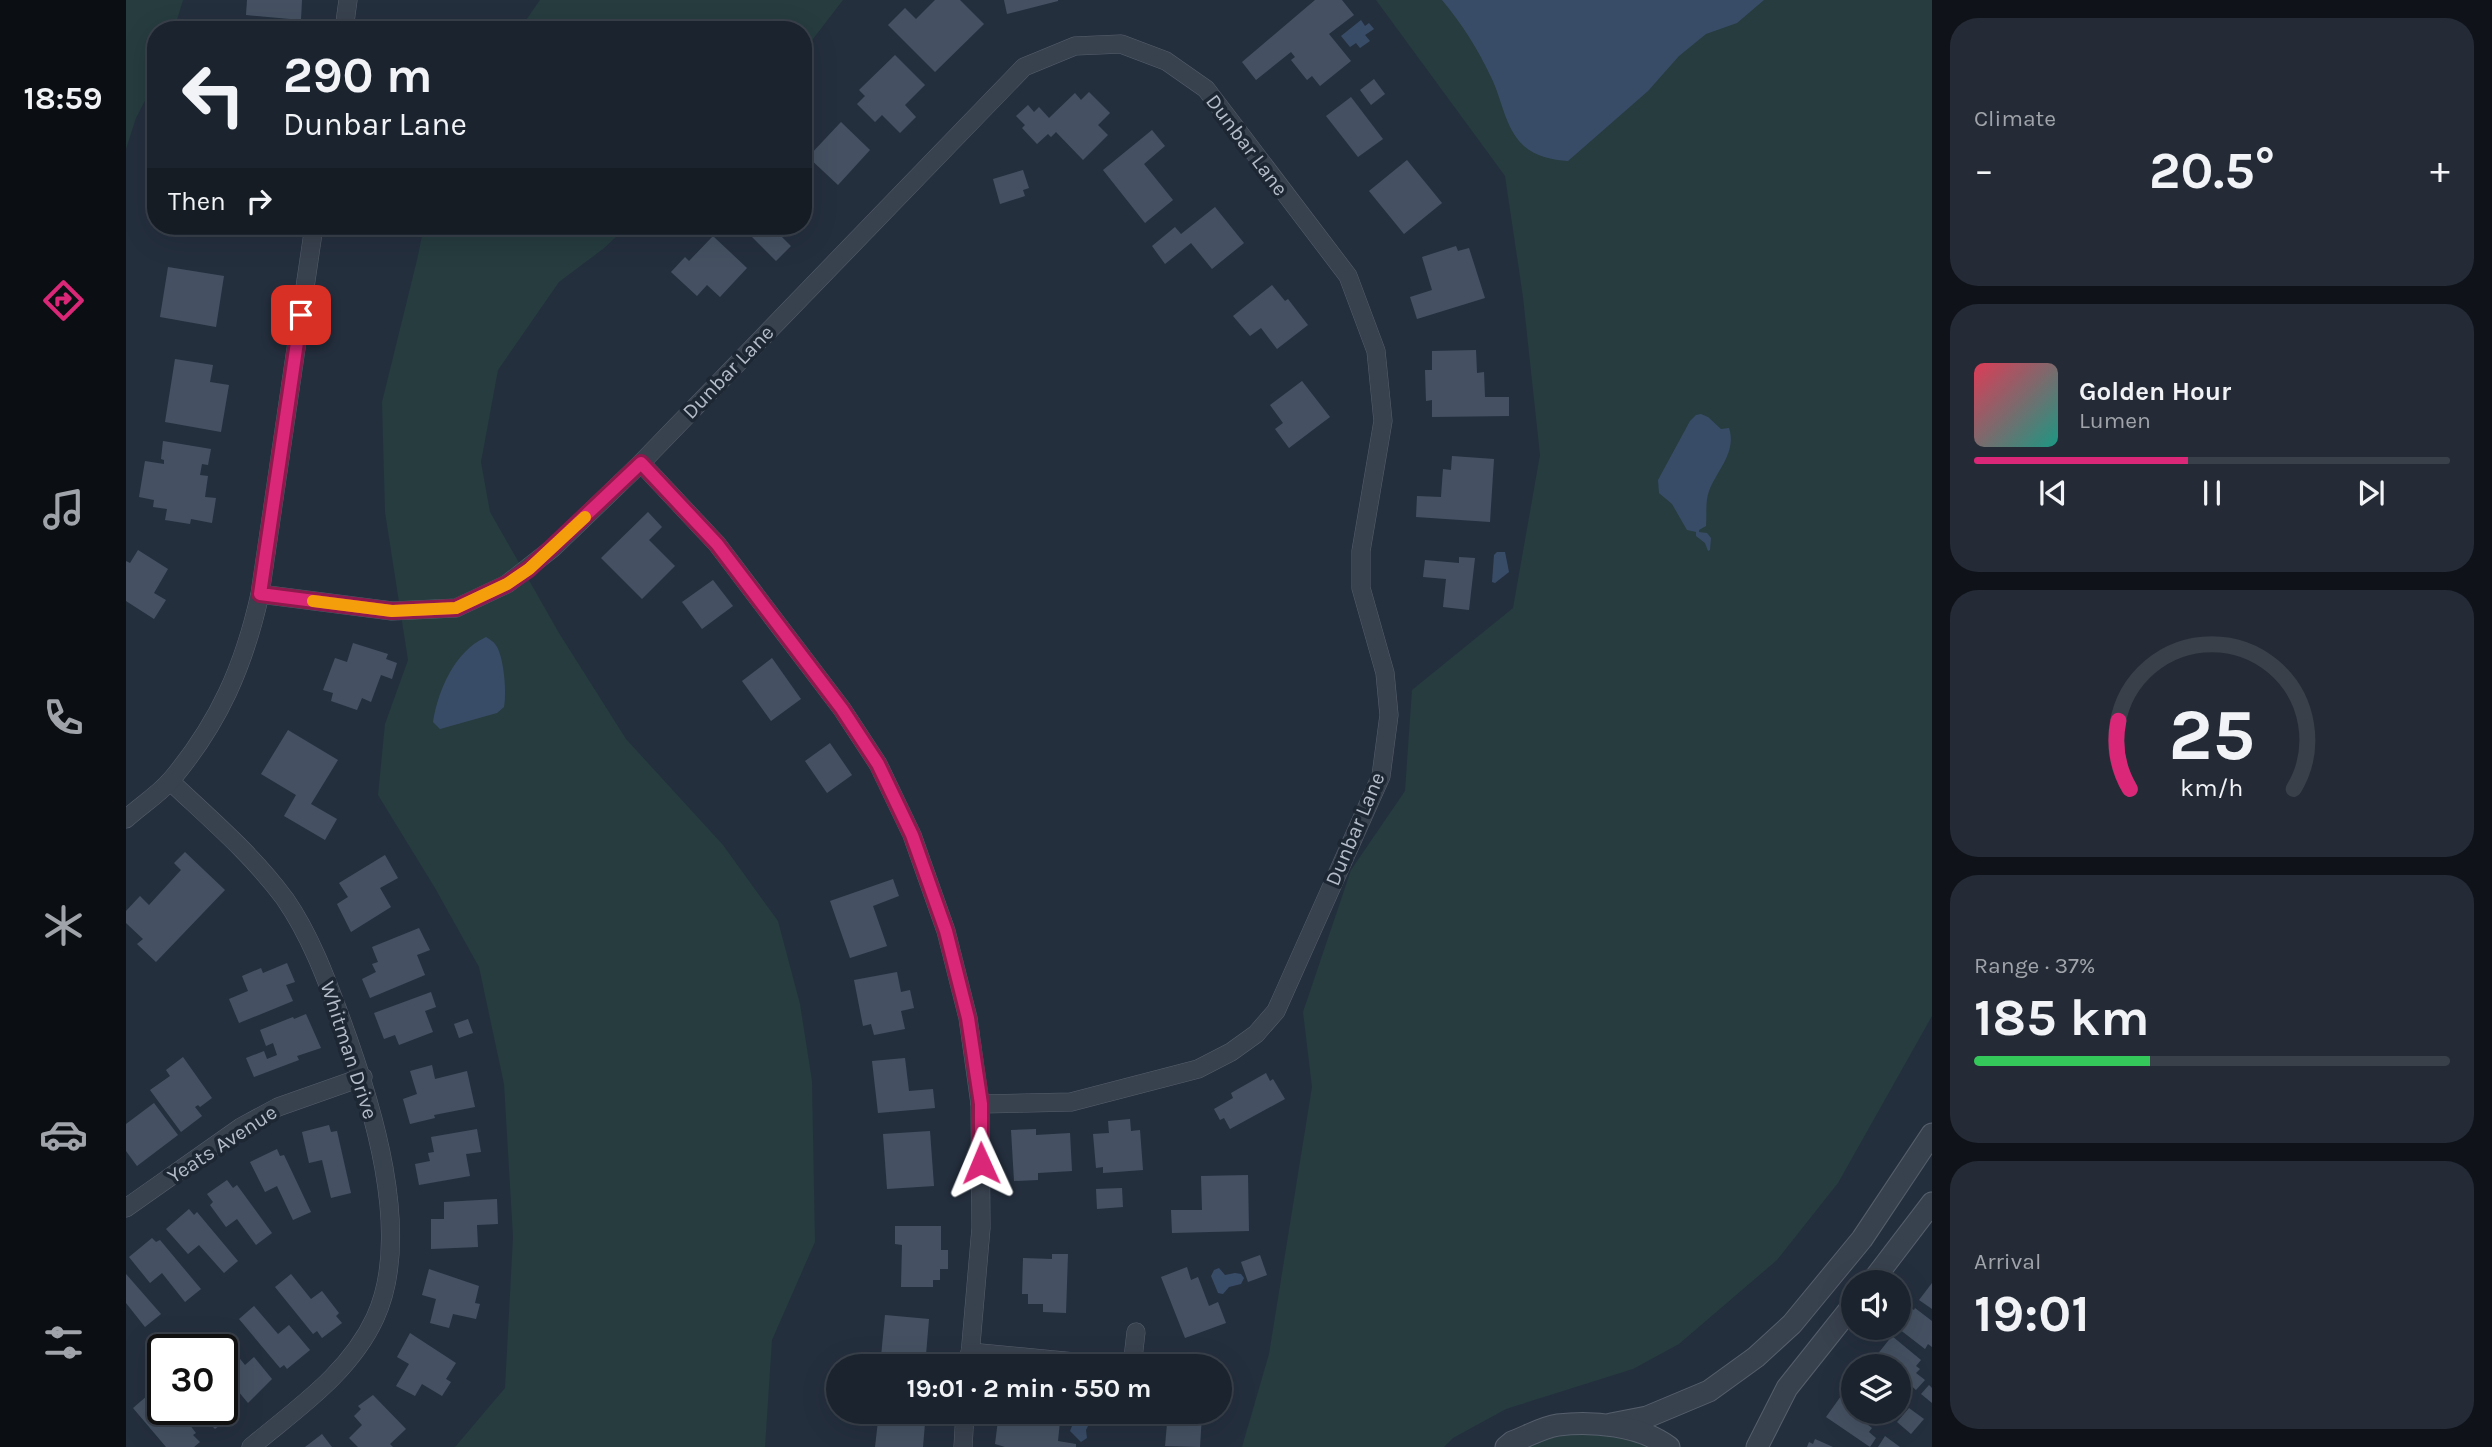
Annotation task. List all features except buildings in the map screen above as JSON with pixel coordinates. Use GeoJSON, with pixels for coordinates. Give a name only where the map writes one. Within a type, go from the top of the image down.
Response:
{"type":"FeatureCollection","features":[{"type":"Feature","properties":{"kind":"street"},"geometry":{"type":"LineString","coordinates":[[345,21],[348,0]]}},
{"type":"Feature","properties":{"kind":"street","name":"Dunbar Lane"},"geometry":{"type":"LineString","coordinates":[[260,594],[392,611],[456,608],[507,584],[529,569],[641,463],[1024,66],[1075,46],[1121,44],[1166,61],[1206,89],[1348,276],[1376,351],[1383,421],[1361,551],[1361,588],[1385,673],[1389,715],[1381,776],[1276,1011],[1256,1034],[1231,1052],[1198,1069],[1071,1102],[981,1104]]}},
{"type":"Feature","properties":{"kind":"street"},"geometry":{"type":"LineString","coordinates":[[126,819],[170,781],[203,736],[231,688],[250,637],[260,594],[313,235]]}},
{"type":"Feature","properties":{"kind":"street"},"geometry":{"type":"LineString","coordinates":[[641,463],[717,544],[838,703],[878,764],[912,835],[946,931],[968,1018],[981,1104],[981,1228],[970,1354]]}},
{"type":"Feature","properties":{"kind":"street","name":"Whitman Drive"},"geometry":{"type":"LineString","coordinates":[[170,781],[268,877],[299,920],[327,979],[363,1077],[383,1161],[390,1233],[387,1283],[376,1317],[360,1346],[324,1387],[251,1447]]}},
{"type":"Feature","properties":{"kind":"street","name":"Yeats Avenue"},"geometry":{"type":"LineString","coordinates":[[126,1208],[241,1128],[278,1107],[363,1077]]}},
{"type":"Feature","properties":{"kind":"street"},"geometry":{"type":"LineString","coordinates":[[1506,1447],[1511,1442],[1556,1425],[1611,1424],[1647,1417],[1709,1391],[1756,1357],[1792,1324],[1862,1239],[1932,1133]]}},
{"type":"Feature","properties":{"kind":"street"},"geometry":{"type":"LineString","coordinates":[[1881,1270],[1932,1203]]}},
{"type":"Feature","properties":{"kind":"street"},"geometry":{"type":"LineString","coordinates":[[1757,1447],[1787,1388],[1841,1320]]}},
{"type":"Feature","properties":{"kind":"street"},"geometry":{"type":"LineString","coordinates":[[1133,1354],[1136,1332]]}},
{"type":"Feature","properties":{"kind":"street"},"geometry":{"type":"LineString","coordinates":[[963,1447],[964,1424]]}},
{"type":"Feature","properties":{"kind":"street"},"geometry":{"type":"LineString","coordinates":[[1611,1424],[1661,1441],[1669,1447]]}},
{"type":"Feature","properties":{"kind":"green space"},"geometry":{"type":"Polygon","coordinates":[[[126,0],[183,0],[177,21],[147,21],[147,97],[136,118],[126,149],[126,0]]]}},
{"type":"Feature","properties":{"kind":"green space"},"geometry":{"type":"Polygon","coordinates":[[[540,0],[843,0],[812,40],[812,21],[525,21],[540,0]]]}},
{"type":"Feature","properties":{"kind":"green space"},"geometry":{"type":"Polygon","coordinates":[[[1376,0],[1932,0],[1932,1016],[1838,1183],[1777,1260],[1679,1344],[1633,1369],[1506,1409],[1453,1438],[1444,1447],[1242,1447],[1269,1354],[1312,1087],[1303,1012],[1351,870],[1405,791],[1412,690],[1513,608],[1540,455],[1523,297],[1505,176],[1376,0]]]}},
{"type":"Feature","properties":{"kind":"green space"},"geometry":{"type":"Polygon","coordinates":[[[422,235],[618,235],[559,282],[498,370],[481,462],[490,512],[559,633],[626,739],[723,845],[778,921],[800,1004],[812,1081],[815,1242],[772,1340],[765,1447],[455,1447],[505,1388],[513,1237],[504,1084],[479,967],[378,795],[385,724],[408,660],[385,512],[382,402],[422,235]]]}},
{"type":"Feature","properties":{"kind":"green space"},"geometry":{"type":"Polygon","coordinates":[[[1589,1431],[1638,1439],[1653,1447],[1528,1447],[1540,1440],[1589,1431]]]}},
{"type":"Feature","properties":{"kind":"water"},"geometry":{"type":"Polygon","coordinates":[[[1442,0],[1764,0],[1737,23],[1706,34],[1679,56],[1648,91],[1568,161],[1538,155],[1527,149],[1517,138],[1481,57],[1442,0]]]}},
{"type":"Feature","properties":{"kind":"water"},"geometry":{"type":"Polygon","coordinates":[[[1361,20],[1365,26],[1369,23],[1374,29],[1365,35],[1370,41],[1360,48],[1356,43],[1350,47],[1341,36],[1361,20]]]}},
{"type":"Feature","properties":{"kind":"water"},"geometry":{"type":"Polygon","coordinates":[[[1701,414],[1721,429],[1729,428],[1731,437],[1725,461],[1708,495],[1706,526],[1699,530],[1711,538],[1708,551],[1705,543],[1696,536],[1696,532],[1687,530],[1672,504],[1659,493],[1658,480],[1690,421],[1701,414]]]}},
{"type":"Feature","properties":{"kind":"water"},"geometry":{"type":"Polygon","coordinates":[[[1497,552],[1505,552],[1509,572],[1495,583],[1492,582],[1494,555],[1497,552]]]}},
{"type":"Feature","properties":{"kind":"water"},"geometry":{"type":"Polygon","coordinates":[[[486,637],[495,644],[501,656],[505,684],[504,707],[497,713],[440,729],[433,722],[439,697],[450,673],[465,652],[486,637]]]}},
{"type":"Feature","properties":{"kind":"water"},"geometry":{"type":"Polygon","coordinates":[[[1219,1268],[1225,1275],[1241,1274],[1244,1278],[1241,1284],[1229,1287],[1223,1294],[1218,1293],[1211,1276],[1214,1270],[1219,1268]]]}},
{"type":"Feature","properties":{"kind":"water"},"geometry":{"type":"Polygon","coordinates":[[[1089,1424],[1086,1430],[1087,1438],[1081,1442],[1070,1431],[1072,1426],[1089,1424]]]}},
{"type":"Feature","properties":{"kind":"slow traffic"},"geometry":{"type":"LineString","coordinates":[[313,601],[392,611],[456,608],[507,584],[529,569],[585,517]]}},
{"type":"Feature","properties":{"kind":"route"},"geometry":{"type":"LineString","coordinates":[[301,315],[260,594],[392,611],[456,608],[507,584],[529,569],[641,463],[717,544],[842,709],[878,764],[912,835],[946,931],[968,1018],[981,1104],[981,1163]]}}]}
